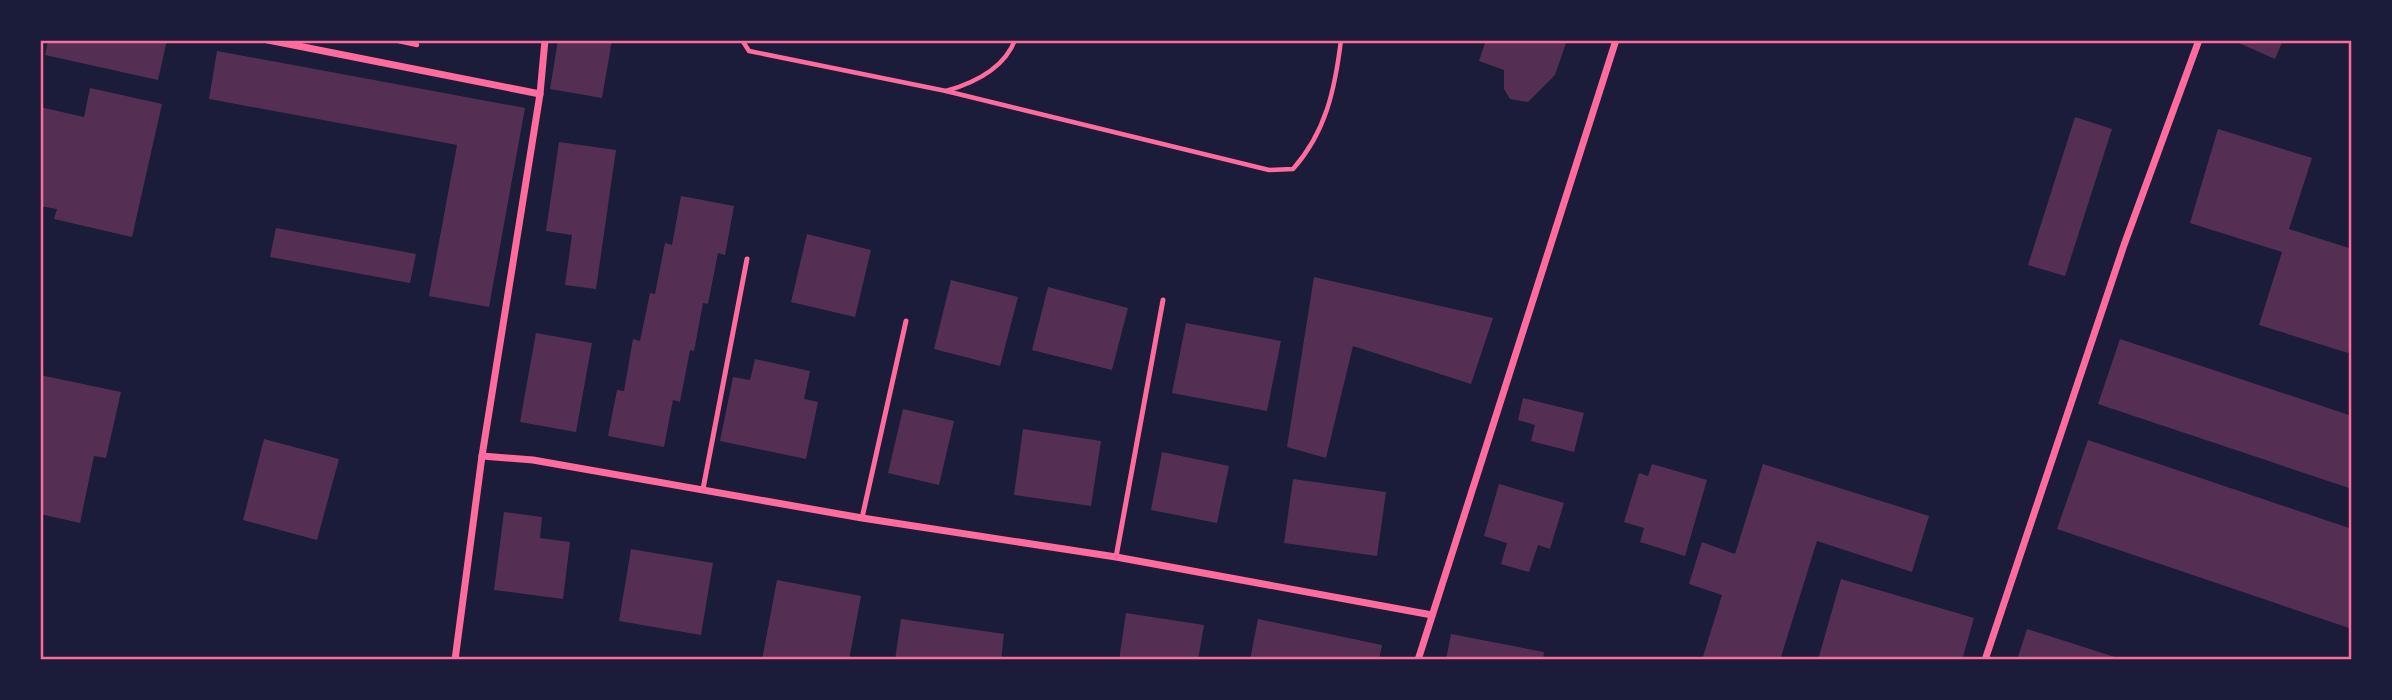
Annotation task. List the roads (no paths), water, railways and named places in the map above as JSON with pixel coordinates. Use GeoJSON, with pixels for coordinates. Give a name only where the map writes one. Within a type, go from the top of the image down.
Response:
{"type":"FeatureCollection","features":[{"type":"Feature","properties":{"kind":"street"},"geometry":{"type":"LineString","coordinates":[[268,40],[540,94]]}},
{"type":"Feature","properties":{"kind":"street"},"geometry":{"type":"LineString","coordinates":[[455,660],[482,456],[540,94],[545,40]]}},
{"type":"Feature","properties":{"kind":"street"},"geometry":{"type":"LineString","coordinates":[[1418,660],[1616,40]]}},
{"type":"Feature","properties":{"kind":"street"},"geometry":{"type":"LineString","coordinates":[[1985,660],[2124,245],[2199,40]]}},
{"type":"Feature","properties":{"kind":"street"},"geometry":{"type":"LineString","coordinates":[[482,456],[533,460],[862,517],[1116,556],[1432,615]]}},
{"type":"Feature","properties":{"kind":"lane"},"geometry":{"type":"LineString","coordinates":[[703,489],[747,260]]}},
{"type":"Feature","properties":{"kind":"lane"},"geometry":{"type":"LineString","coordinates":[[1116,556],[1163,300]]}},
{"type":"Feature","properties":{"kind":"lane"},"geometry":{"type":"LineString","coordinates":[[862,517],[906,321]]}}]}
